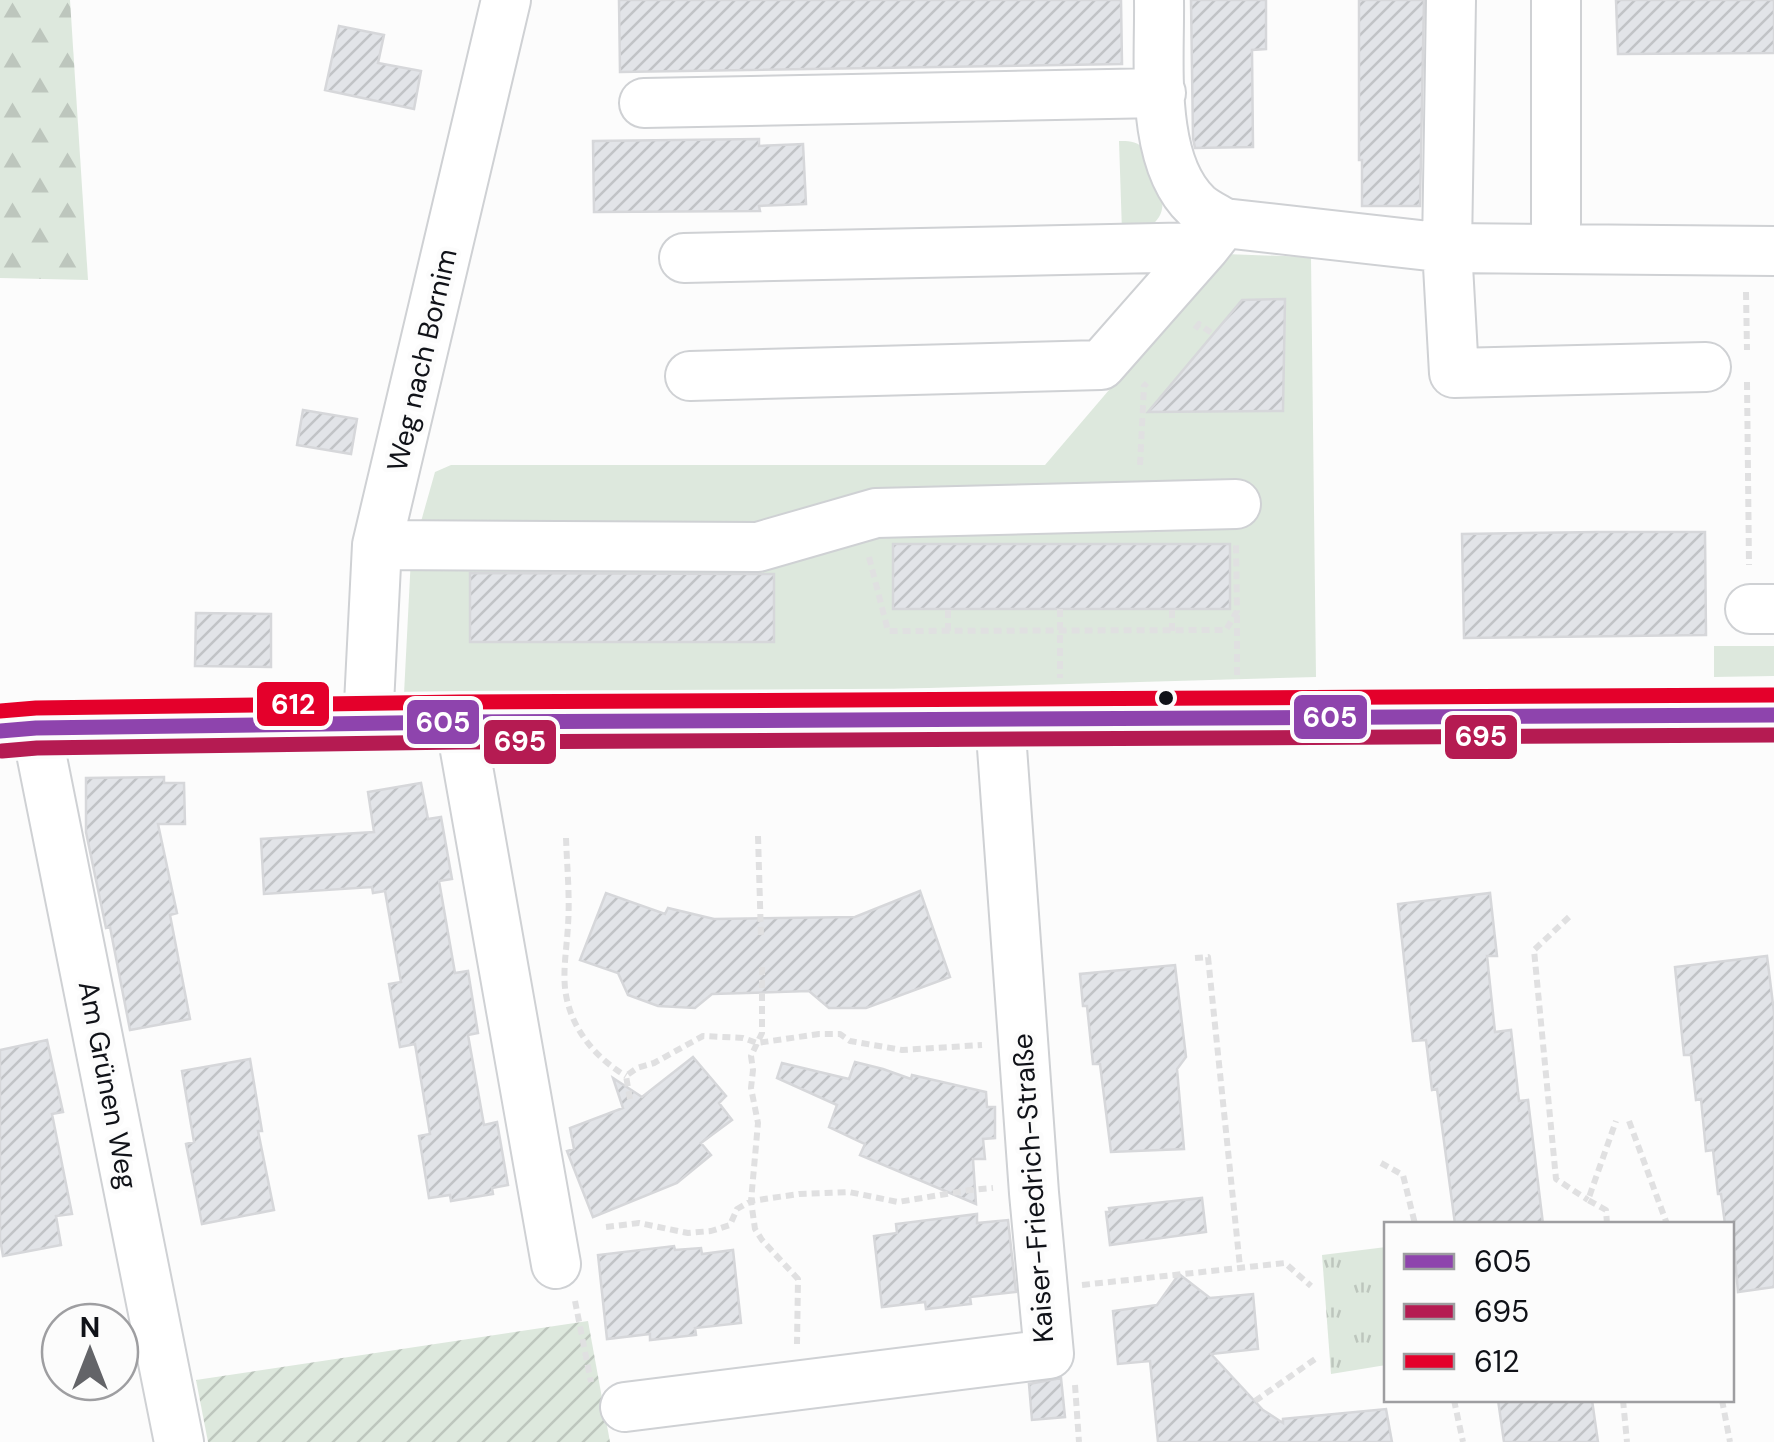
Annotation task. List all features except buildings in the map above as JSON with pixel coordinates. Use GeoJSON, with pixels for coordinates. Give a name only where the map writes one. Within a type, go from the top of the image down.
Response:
{"type":"FeatureCollection","features":[{"type":"Feature","properties":{"kind":"street","name":"Weg nach Bornim"},"geometry":{"type":"LineString","coordinates":[[368,724],[377,545],[506,0]]}},
{"type":"Feature","properties":{"kind":"street"},"geometry":{"type":"LineString","coordinates":[[1158,0],[1162,128],[1168,157],[1214,235]]}},
{"type":"Feature","properties":{"kind":"street"},"geometry":{"type":"LineString","coordinates":[[1451,0],[1447,248],[1454,373],[1733,363]]}},
{"type":"Feature","properties":{"kind":"street"},"geometry":{"type":"LineString","coordinates":[[1556,0],[1556,249]]}},
{"type":"Feature","properties":{"kind":"street"},"geometry":{"type":"LineString","coordinates":[[644,102],[1161,93]]}},
{"type":"Feature","properties":{"kind":"street"},"geometry":{"type":"LineString","coordinates":[[690,376],[1100,365],[1214,235]]}},
{"type":"Feature","properties":{"kind":"street"},"geometry":{"type":"LineString","coordinates":[[684,258],[1214,235],[1447,248],[1760,251]]}},
{"type":"Feature","properties":{"kind":"street"},"geometry":{"type":"LineString","coordinates":[[377,545],[758,547],[876,513],[1236,504]]}},
{"type":"Feature","properties":{"kind":"street"},"geometry":{"type":"LineString","coordinates":[[18,729],[460,722],[1774,715]]}},
{"type":"Feature","properties":{"kind":"street","name":"Kaiser-Friedrich-Straße"},"geometry":{"type":"LineString","coordinates":[[609,1399],[802,1385],[1049,1354],[1000,720]]}},
{"type":"Feature","properties":{"kind":"street"},"geometry":{"type":"LineString","coordinates":[[460,722],[556,1264]]}},
{"type":"Feature","properties":{"kind":"street","name":"Am Grünen Weg"},"geometry":{"type":"LineString","coordinates":[[18,729],[179,1442]]}},
{"type":"Feature","properties":{"kind":"path"},"geometry":{"type":"LineString","coordinates":[[1760,251],[1733,363],[1762,609]]}},
{"type":"Feature","properties":{"kind":"path"},"geometry":{"type":"LineString","coordinates":[[1188,336],[1199,324],[1213,334]]}},
{"type":"Feature","properties":{"kind":"path"},"geometry":{"type":"LineString","coordinates":[[1138,507],[1144,386],[1155,374]]}},
{"type":"Feature","properties":{"kind":"path"},"geometry":{"type":"LineString","coordinates":[[1236,504],[1236,718]]}},
{"type":"Feature","properties":{"kind":"path"},"geometry":{"type":"LineString","coordinates":[[859,517],[888,632],[1226,630],[1237,611]]}},
{"type":"Feature","properties":{"kind":"path"},"geometry":{"type":"LineString","coordinates":[[948,609],[948,632]]}},
{"type":"Feature","properties":{"kind":"path"},"geometry":{"type":"LineString","coordinates":[[1172,609],[1172,631]]}},
{"type":"Feature","properties":{"kind":"path"},"geometry":{"type":"LineString","coordinates":[[1060,610],[1060,658]]}},
{"type":"Feature","properties":{"kind":"path"},"geometry":{"type":"LineString","coordinates":[[758,836],[761,937]]}},
{"type":"Feature","properties":{"kind":"path"},"geometry":{"type":"LineString","coordinates":[[566,838],[569,922],[565,990],[571,1014],[587,1043],[606,1064],[626,1076],[630,1098]]}},
{"type":"Feature","properties":{"kind":"path"},"geometry":{"type":"LineString","coordinates":[[1569,917],[1534,950],[1556,1179],[1606,1210],[1607,1222]]}},
{"type":"Feature","properties":{"kind":"path"},"geometry":{"type":"LineString","coordinates":[[1195,958],[1208,957],[1240,1267]]}},
{"type":"Feature","properties":{"kind":"path"},"geometry":{"type":"LineString","coordinates":[[762,967],[762,1033],[751,1056],[751,1088],[758,1122],[751,1201],[755,1228],[762,1240],[798,1278],[796,1336],[802,1385]]}},
{"type":"Feature","properties":{"kind":"path"},"geometry":{"type":"LineString","coordinates":[[626,1076],[704,1036],[757,1043],[840,1034],[850,1041],[872,1045],[928,1050],[994,1043],[1022,1035]]}},
{"type":"Feature","properties":{"kind":"path"},"geometry":{"type":"LineString","coordinates":[[1588,1200],[1616,1121]]}},
{"type":"Feature","properties":{"kind":"path"},"geometry":{"type":"LineString","coordinates":[[1629,1121],[1665,1222]]}},
{"type":"Feature","properties":{"kind":"path"},"geometry":{"type":"LineString","coordinates":[[1381,1163],[1404,1174],[1414,1222]]}},
{"type":"Feature","properties":{"kind":"path"},"geometry":{"type":"LineString","coordinates":[[606,1227],[640,1223],[688,1233],[711,1231],[730,1225],[736,1209],[751,1201],[799,1194],[849,1192],[898,1202],[992,1188],[1034,1193]]}},
{"type":"Feature","properties":{"kind":"path"},"geometry":{"type":"LineString","coordinates":[[556,1264],[568,1262],[609,1399]]}},
{"type":"Feature","properties":{"kind":"path"},"geometry":{"type":"LineString","coordinates":[[1097,1283],[1285,1263],[1311,1286]]}},
{"type":"Feature","properties":{"kind":"path"},"geometry":{"type":"LineString","coordinates":[[1255,1401],[1318,1357]]}},
{"type":"Feature","properties":{"kind":"path"},"geometry":{"type":"LineString","coordinates":[[1454,1402],[1463,1442]]}},
{"type":"Feature","properties":{"kind":"path"},"geometry":{"type":"LineString","coordinates":[[1623,1402],[1627,1442]]}},
{"type":"Feature","properties":{"kind":"path"},"geometry":{"type":"LineString","coordinates":[[1722,1402],[1730,1442]]}},
{"type":"Feature","properties":{"kind":"green space"},"geometry":{"type":"Polygon","coordinates":[[[0,0],[70,0],[88,280],[0,278],[0,0]]]}},
{"type":"Feature","properties":{"kind":"green space"},"geometry":{"type":"Polygon","coordinates":[[[1119,141],[1134,142],[1144,149],[1160,191],[1161,212],[1143,229],[1122,232],[1119,141]]]}},
{"type":"Feature","properties":{"kind":"green space"},"geometry":{"type":"Polygon","coordinates":[[[1225,254],[1311,257],[1316,677],[893,689],[404,694],[411,557],[435,472],[451,465],[1045,465],[1225,254]],[[893,545],[893,609],[1229,609],[893,545]],[[471,573],[471,642],[774,642],[773,574],[471,573]]]}},
{"type":"Feature","properties":{"kind":"green space"},"geometry":{"type":"Polygon","coordinates":[[[1714,646],[1774,646],[1774,676],[1714,677],[1714,646]]]}},
{"type":"Feature","properties":{"kind":"green space"},"geometry":{"type":"Polygon","coordinates":[[[1384,1247],[1384,1365],[1331,1374],[1322,1255],[1384,1247]]]}},
{"type":"Feature","properties":{"kind":"green space"},"geometry":{"type":"Polygon","coordinates":[[[588,1321],[610,1442],[208,1442],[196,1380],[588,1321]]]}},
{"type":"Feature","properties":{"kind":"transit line","name":"612"},"geometry":{"type":"LineString","coordinates":[[0,711],[460,702],[1774,695]]}},
{"type":"Feature","properties":{"kind":"transit line","name":"605"},"geometry":{"type":"LineString","coordinates":[[0,731],[460,722],[1774,715]]}},
{"type":"Feature","properties":{"kind":"transit line","name":"695"},"geometry":{"type":"LineString","coordinates":[[2,751],[460,742],[1774,735]]}}]}
